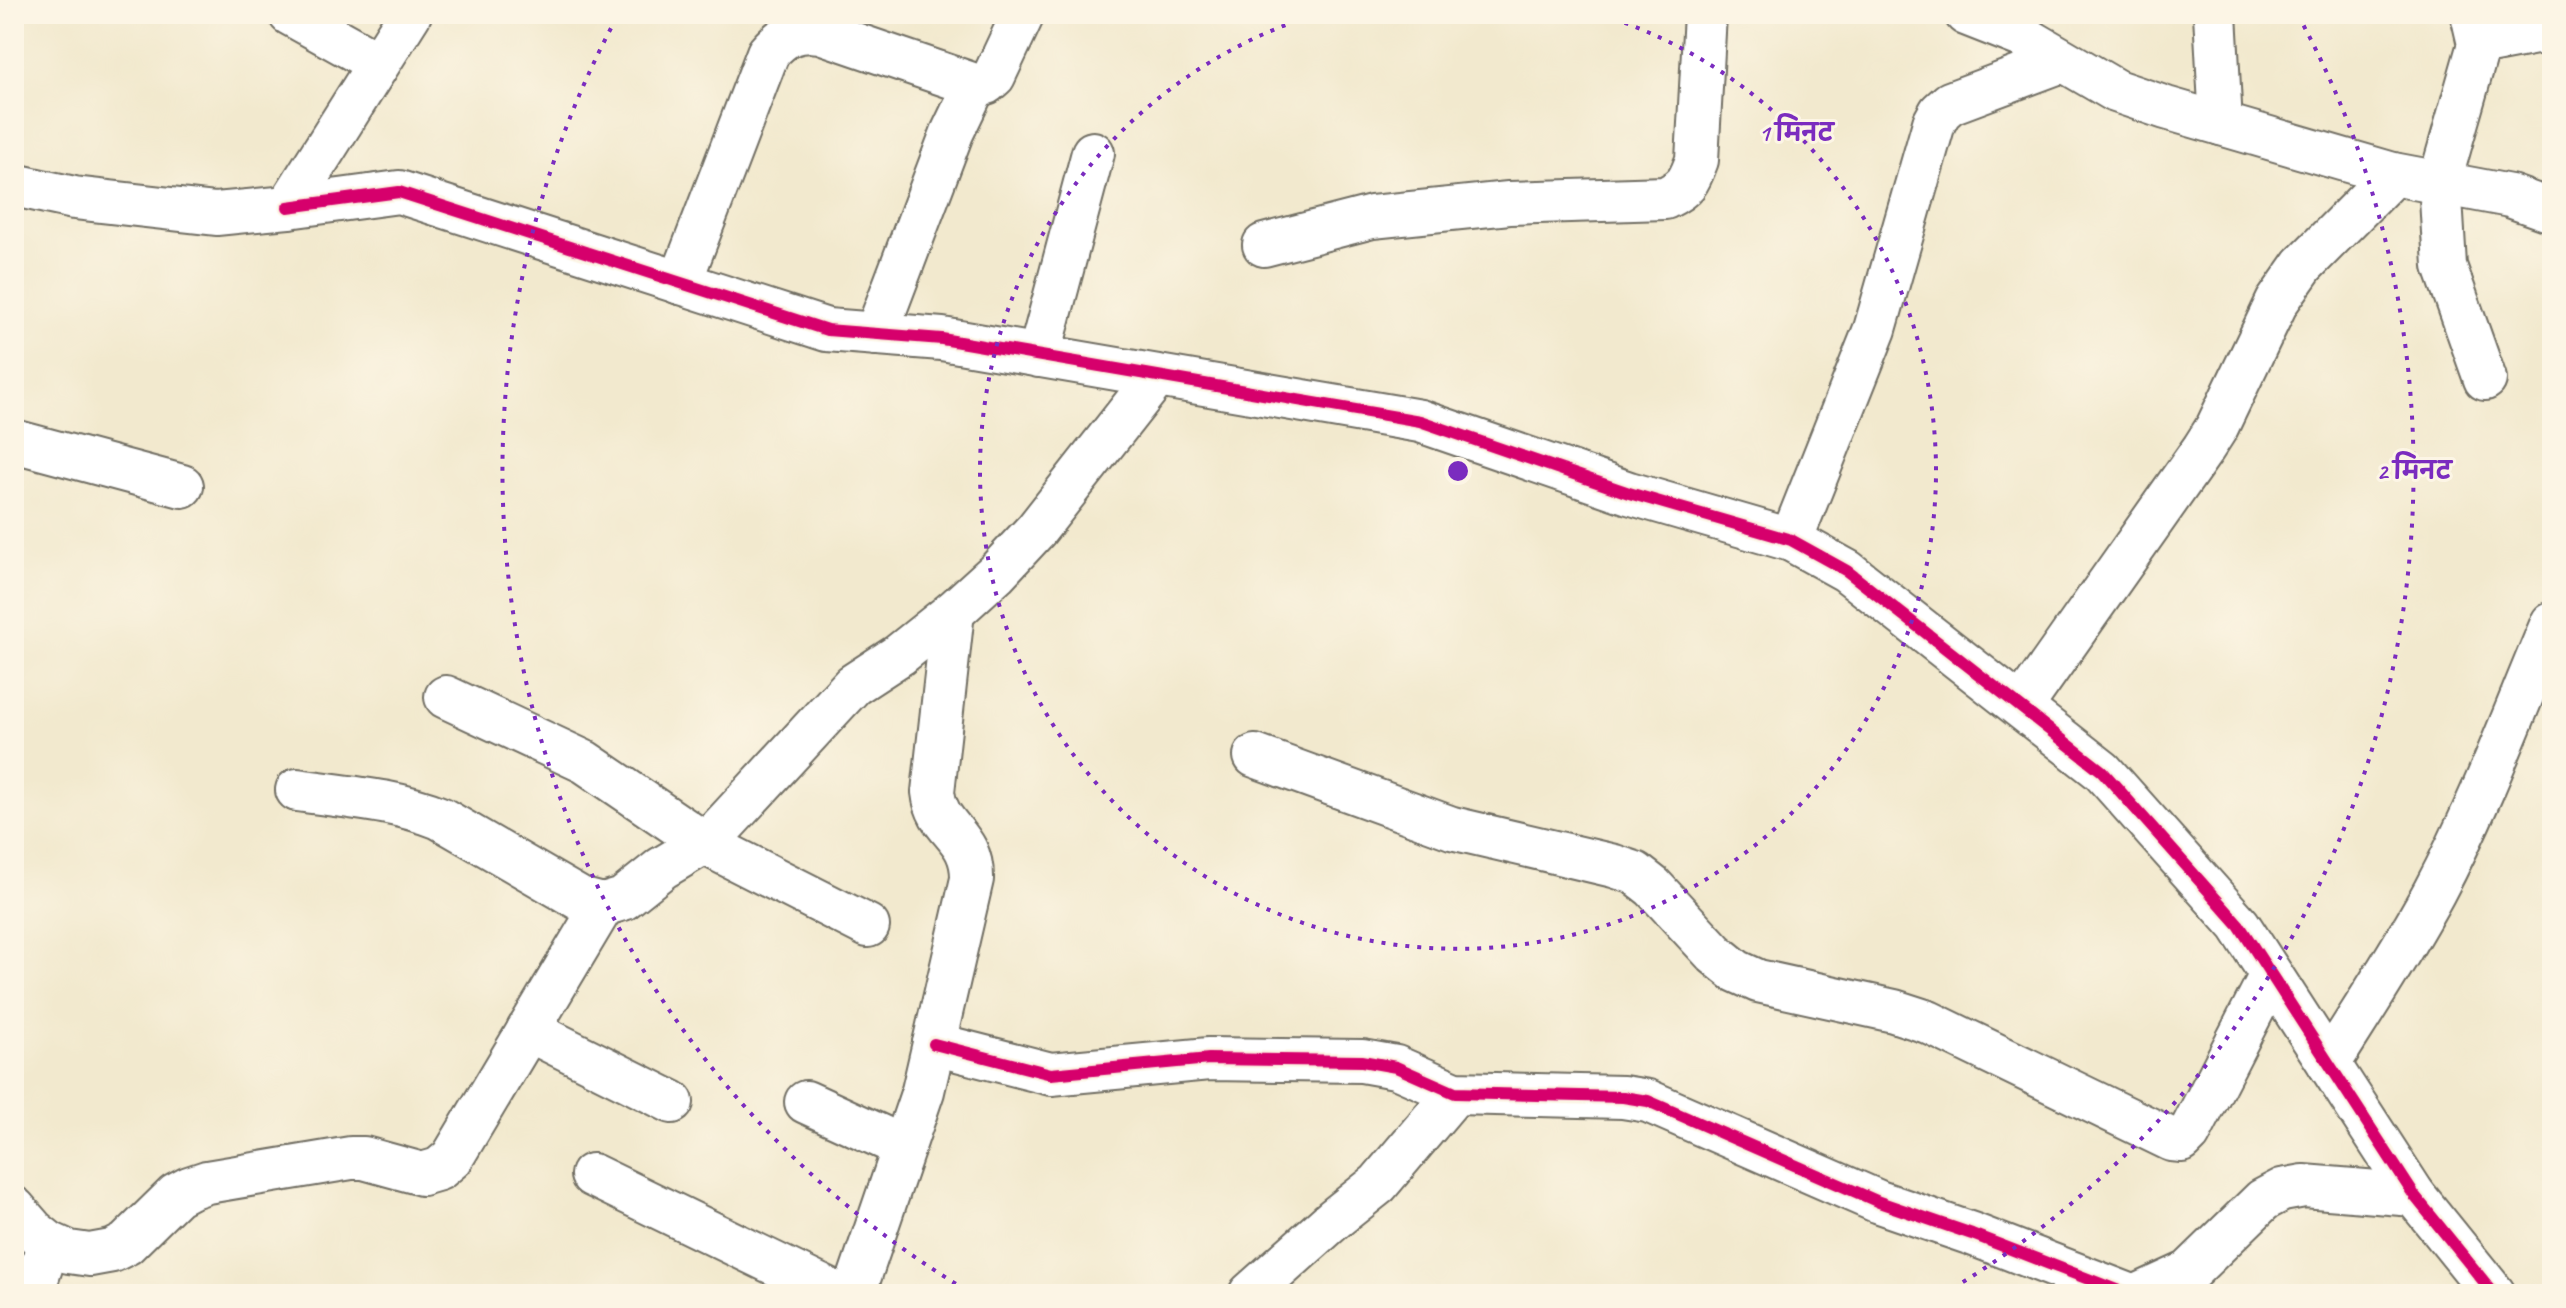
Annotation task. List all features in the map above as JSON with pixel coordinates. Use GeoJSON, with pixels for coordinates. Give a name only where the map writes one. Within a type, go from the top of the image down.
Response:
{"type":"FeatureCollection","features":[{"type":"Feature","properties":{"kind":"street"},"geometry":{"type":"LineString","coordinates":[[290,14],[378,63]]}},
{"type":"Feature","properties":{"kind":"street"},"geometry":{"type":"LineString","coordinates":[[288,207],[410,14]]}},
{"type":"Feature","properties":{"kind":"street"},"geometry":{"type":"LineString","coordinates":[[680,283],[768,53],[778,41],[791,33],[806,30],[820,32],[975,85],[986,83],[994,76],[1023,14]]}},
{"type":"Feature","properties":{"kind":"street"},"geometry":{"type":"LineString","coordinates":[[1264,245],[1372,217],[1509,203],[1665,198],[1678,192],[1689,181],[1697,160],[1705,14]]}},
{"type":"Feature","properties":{"kind":"street"},"geometry":{"type":"LineString","coordinates":[[1966,14],[2022,36],[2116,91],[2393,174],[2510,196],[2552,211]]}},
{"type":"Feature","properties":{"kind":"street"},"geometry":{"type":"LineString","coordinates":[[2215,14],[2221,124]]}},
{"type":"Feature","properties":{"kind":"street"},"geometry":{"type":"LineString","coordinates":[[2485,379],[2445,266],[2440,181],[2475,29],[2552,30]]}},
{"type":"Feature","properties":{"kind":"street"},"geometry":{"type":"LineString","coordinates":[[1791,540],[1875,329],[1934,123],[1940,112],[1950,103],[2062,61]]}},
{"type":"Feature","properties":{"kind":"street"},"geometry":{"type":"LineString","coordinates":[[876,334],[952,133],[975,85]]}},
{"type":"Feature","properties":{"kind":"street"},"geometry":{"type":"LineString","coordinates":[[1039,356],[1093,153]]}},
{"type":"Feature","properties":{"kind":"street"},"geometry":{"type":"LineString","coordinates":[[2022,706],[2210,438],[2290,281],[2393,174]]}},
{"type":"Feature","properties":{"kind":"street"},"geometry":{"type":"LineString","coordinates":[[14,185],[74,198],[216,214],[399,192],[827,330],[942,339],[1420,421],[1629,493],[1791,540],[1847,571],[2102,771],[2239,925],[2414,1195],[2494,1294]]}},
{"type":"Feature","properties":{"kind":"street"},"geometry":{"type":"LineString","coordinates":[[297,790],[396,803],[418,809],[440,818],[580,899],[603,905],[623,899],[662,868],[704,843],[853,685],[899,655],[996,573],[1036,530],[1157,376]]}},
{"type":"Feature","properties":{"kind":"street"},"geometry":{"type":"LineString","coordinates":[[14,441],[182,486]]}},
{"type":"Feature","properties":{"kind":"street"},"geometry":{"type":"LineString","coordinates":[[849,1294],[859,1279],[923,1091],[972,879],[973,864],[969,851],[934,806],[933,792],[953,612]]}},
{"type":"Feature","properties":{"kind":"street"},"geometry":{"type":"LineString","coordinates":[[2329,1064],[2407,940],[2458,844],[2552,623]]}},
{"type":"Feature","properties":{"kind":"street"},"geometry":{"type":"LineString","coordinates":[[446,697],[585,762],[704,843],[868,926]]}},
{"type":"Feature","properties":{"kind":"street"},"geometry":{"type":"LineString","coordinates":[[1255,756],[1452,828],[1635,873],[1653,887],[1715,954],[1736,971],[1758,981],[1894,1011],[1928,1022],[2172,1140],[2182,1141],[2189,1134],[2271,975]]}},
{"type":"Feature","properties":{"kind":"street"},"geometry":{"type":"LineString","coordinates":[[14,1208],[49,1243],[69,1252],[90,1255],[112,1251],[126,1244],[176,1195],[207,1182],[351,1158],[364,1158],[422,1174],[439,1169],[452,1158],[603,905]]}},
{"type":"Feature","properties":{"kind":"street"},"geometry":{"type":"LineString","coordinates":[[528,1030],[672,1102]]}},
{"type":"Feature","properties":{"kind":"street"},"geometry":{"type":"LineString","coordinates":[[934,1044],[1051,1074],[1209,1059],[1362,1061],[1396,1067],[1455,1093],[1623,1097],[1648,1101],[1879,1202],[2127,1294]]}},
{"type":"Feature","properties":{"kind":"street"},"geometry":{"type":"LineString","coordinates":[[1250,1294],[1378,1184],[1455,1093]]}},
{"type":"Feature","properties":{"kind":"street"},"geometry":{"type":"LineString","coordinates":[[806,1102],[904,1147]]}},
{"type":"Feature","properties":{"kind":"street"},"geometry":{"type":"LineString","coordinates":[[592,1175],[837,1294]]}},
{"type":"Feature","properties":{"kind":"street"},"geometry":{"type":"LineString","coordinates":[[2141,1294],[2189,1272],[2263,1200],[2282,1190],[2304,1186],[2414,1195]]}},
{"type":"Feature","properties":{"kind":"street"},"geometry":{"type":"LineString","coordinates":[[32,1294],[49,1243]]}},
{"type":"Feature","properties":{"kind":"cycle path"},"geometry":{"type":"LineString","coordinates":[[288,207],[399,192],[827,330],[942,339],[1420,421],[1629,493],[1791,540],[1847,571],[2102,771],[2239,925],[2414,1195],[2494,1294]]}},
{"type":"Feature","properties":{"kind":"cycle path"},"geometry":{"type":"LineString","coordinates":[[934,1044],[1051,1074],[1209,1059],[1362,1061],[1396,1067],[1455,1093],[1623,1097],[1648,1101],[1879,1202],[2127,1294]]}}]}
